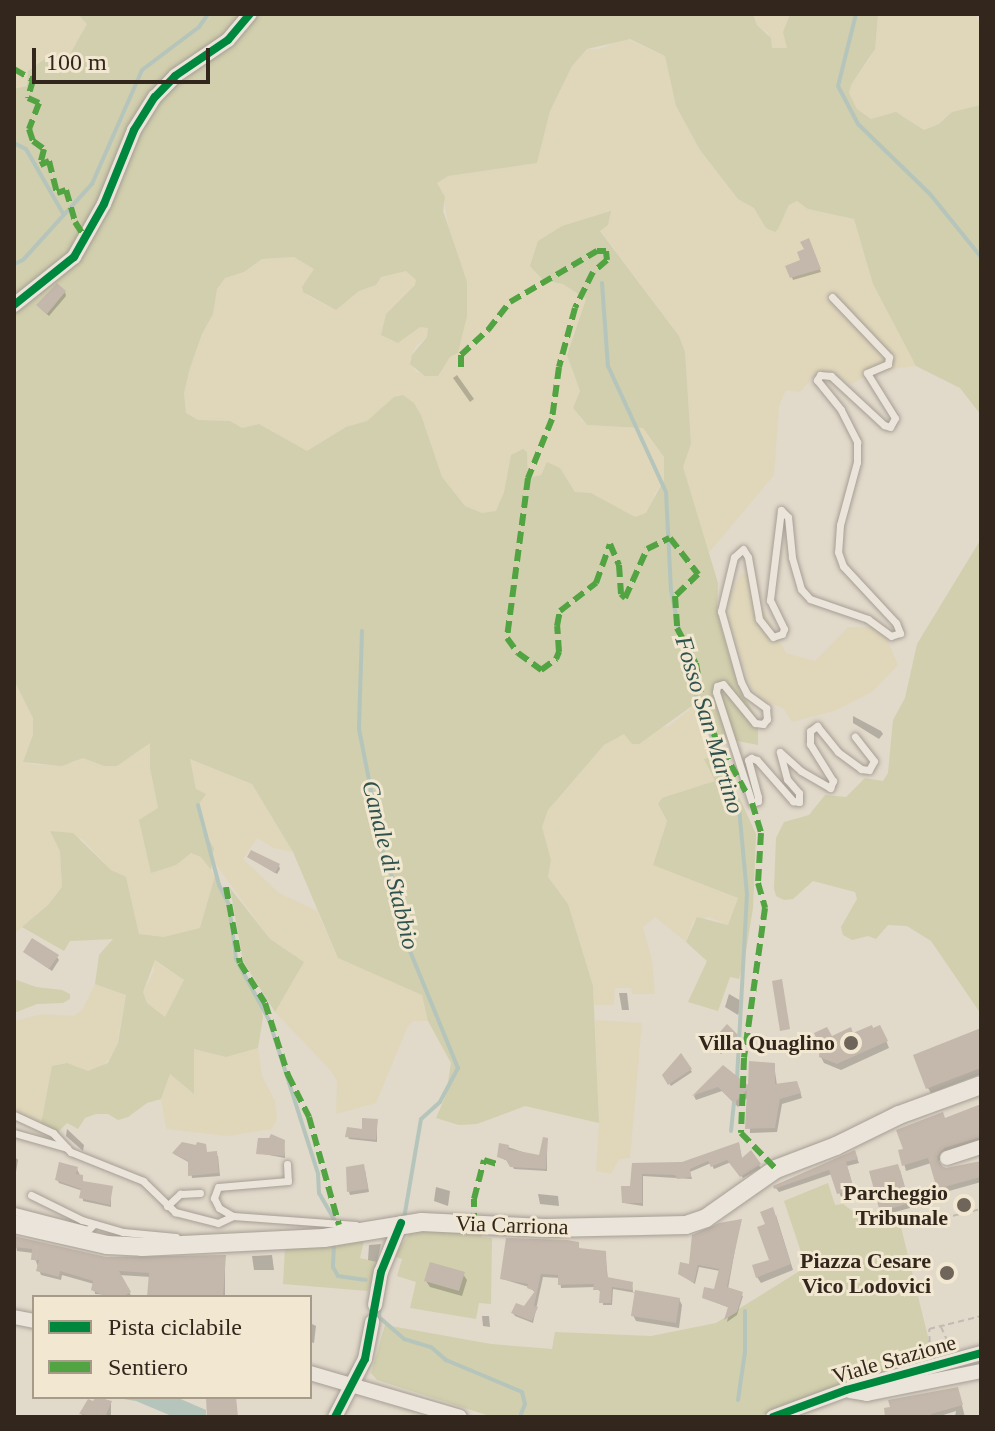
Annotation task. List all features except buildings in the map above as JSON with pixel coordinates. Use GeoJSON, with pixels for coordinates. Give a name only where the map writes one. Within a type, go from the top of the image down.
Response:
{"type":"FeatureCollection","features":[{"type":"Feature","properties":{"kind":"main road","name":"Via Carriona"},"geometry":{"type":"LineString","coordinates":[[14,1224],[107,1245],[324,1238],[401,1223],[545,1228],[686,1225],[706,1218],[776,1169],[836,1146],[899,1115],[981,1085]]}},
{"type":"Feature","properties":{"kind":"street"},"geometry":{"type":"LineString","coordinates":[[14,305],[74,257],[104,204],[134,130],[155,97],[175,76],[228,40],[250,14]]}},
{"type":"Feature","properties":{"kind":"street"},"geometry":{"type":"LineString","coordinates":[[947,1158],[981,1147]]}},
{"type":"Feature","properties":{"kind":"street"},"geometry":{"type":"LineString","coordinates":[[375,1305],[381,1272],[401,1223]]}},
{"type":"Feature","properties":{"kind":"street"},"geometry":{"type":"LineString","coordinates":[[335,1417],[365,1359],[372,1322]]}},
{"type":"Feature","properties":{"kind":"street","name":"Viale Stazione"},"geometry":{"type":"LineString","coordinates":[[773,1417],[846,1390],[981,1353]]}},
{"type":"Feature","properties":{"kind":"street"},"geometry":{"type":"LineString","coordinates":[[846,1390],[867,1394],[981,1371]]}},
{"type":"Feature","properties":{"kind":"street"},"geometry":{"type":"LineString","coordinates":[[312,1374],[460,1417]]}},
{"type":"Feature","properties":{"kind":"lane"},"geometry":{"type":"LineString","coordinates":[[832,297],[889,357],[888,364],[867,373],[895,418],[890,427],[884,425],[831,376],[820,375],[817,380],[841,410],[857,442],[857,462],[840,525],[838,552],[843,566],[896,623],[900,633],[891,636],[868,619],[810,599],[801,589],[792,557],[788,517],[781,510],[770,600],[784,629],[782,634],[773,637],[759,619],[748,557],[743,549],[734,557],[721,611],[741,682],[747,694],[766,708],[767,719],[763,724],[755,723],[723,684],[717,686],[716,692],[752,803],[758,801],[758,797],[748,760],[751,758],[757,760],[793,801],[799,802],[801,797],[787,779],[780,752],[801,771],[830,788],[833,781],[810,744],[810,731],[817,726],[838,752],[861,769],[869,770],[874,761],[855,737]]}},
{"type":"Feature","properties":{"kind":"lane"},"geometry":{"type":"LineString","coordinates":[[14,1115],[53,1133],[67,1148]]}},
{"type":"Feature","properties":{"kind":"lane"},"geometry":{"type":"LineString","coordinates":[[14,1133],[67,1148],[143,1181],[167,1206],[197,1220],[218,1223],[233,1216]]}},
{"type":"Feature","properties":{"kind":"lane"},"geometry":{"type":"LineString","coordinates":[[287,1164],[288,1181],[218,1187],[214,1198],[219,1208],[233,1216],[374,1227]]}},
{"type":"Feature","properties":{"kind":"lane"},"geometry":{"type":"LineString","coordinates":[[167,1206],[180,1194],[200,1193]]}},
{"type":"Feature","properties":{"kind":"lane"},"geometry":{"type":"LineString","coordinates":[[31,1195],[94,1224],[147,1236],[224,1243]]}},
{"type":"Feature","properties":{"kind":"lane"},"geometry":{"type":"LineString","coordinates":[[14,1211],[88,1230],[94,1224]]}},
{"type":"Feature","properties":{"kind":"path"},"geometry":{"type":"LineString","coordinates":[[914,1225],[981,1209]]}},
{"type":"Feature","properties":{"kind":"path"},"geometry":{"type":"LineString","coordinates":[[36,1261],[37,1244]]}},
{"type":"Feature","properties":{"kind":"path"},"geometry":{"type":"LineString","coordinates":[[929,1366],[926,1357],[932,1348],[929,1329],[981,1316]]}},
{"type":"Feature","properties":{"kind":"shaded area"},"geometry":{"type":"Polygon","coordinates":[[[14,14],[78,14],[87,24],[65,64],[27,87],[14,89],[14,14]]]}},
{"type":"Feature","properties":{"kind":"shaded area"},"geometry":{"type":"Polygon","coordinates":[[[78,14],[753,14],[757,25],[771,38],[772,48],[787,48],[783,32],[790,14],[878,14],[875,49],[849,93],[857,109],[871,119],[896,112],[924,130],[939,124],[952,112],[981,105],[981,415],[960,388],[916,366],[873,284],[854,219],[808,209],[797,201],[789,205],[775,232],[766,228],[754,208],[738,199],[700,150],[676,106],[665,56],[630,39],[587,49],[572,66],[550,111],[537,163],[448,176],[437,183],[445,197],[443,211],[467,282],[467,316],[458,353],[450,357],[438,376],[425,376],[410,364],[412,355],[427,337],[428,328],[420,327],[398,343],[381,335],[386,314],[415,285],[416,280],[406,271],[381,277],[376,285],[359,291],[336,310],[303,292],[302,287],[314,269],[294,257],[262,259],[244,272],[225,278],[217,289],[213,314],[190,368],[184,393],[186,413],[198,420],[230,421],[242,428],[259,424],[307,451],[346,427],[367,421],[394,397],[403,395],[414,403],[421,415],[442,477],[465,506],[482,513],[496,511],[504,492],[511,455],[523,449],[527,452],[528,478],[541,475],[547,462],[560,468],[575,492],[591,493],[635,517],[646,513],[664,480],[664,457],[643,428],[587,425],[573,408],[580,391],[567,355],[586,299],[563,284],[543,280],[530,266],[538,241],[562,226],[611,211],[608,225],[600,231],[679,336],[685,352],[691,444],[683,467],[718,583],[717,611],[728,653],[740,688],[758,722],[758,745],[713,736],[703,698],[639,744],[632,744],[624,734],[604,745],[548,810],[542,827],[551,860],[548,877],[568,904],[593,986],[599,1123],[525,1106],[477,1124],[459,1125],[436,1118],[446,1095],[451,1063],[428,1021],[422,995],[338,958],[293,852],[252,784],[190,759],[196,789],[206,794],[197,807],[202,829],[214,848],[211,870],[201,857],[191,853],[176,865],[151,873],[139,820],[158,808],[150,768],[150,743],[117,766],[104,766],[83,758],[62,766],[23,762],[33,735],[33,718],[14,680],[14,89],[27,86],[28,71],[49,56],[65,63],[87,24],[78,14]]]}},
{"type":"Feature","properties":{"kind":"shaded area"},"geometry":{"type":"Polygon","coordinates":[[[753,14],[790,14],[785,25],[787,48],[772,48],[768,33],[757,25],[753,14]]]}},
{"type":"Feature","properties":{"kind":"shaded area"},"geometry":{"type":"Polygon","coordinates":[[[878,14],[975,14],[981,27],[981,105],[952,112],[939,124],[924,130],[903,116],[887,114],[880,119],[871,119],[857,109],[849,93],[851,85],[871,57],[878,14]]]}},
{"type":"Feature","properties":{"kind":"shaded area"},"geometry":{"type":"Polygon","coordinates":[[[625,38],[665,56],[676,106],[700,150],[738,199],[751,205],[775,232],[792,201],[808,209],[854,219],[873,284],[916,366],[874,371],[852,384],[823,372],[814,376],[800,392],[786,390],[779,406],[774,475],[707,555],[683,467],[691,444],[685,352],[679,336],[600,230],[608,224],[611,212],[543,280],[563,284],[586,298],[567,354],[580,391],[574,408],[581,420],[587,425],[643,428],[664,457],[664,480],[655,493],[644,545],[606,501],[591,493],[575,492],[564,474],[544,467],[541,475],[528,478],[527,456],[511,455],[504,492],[496,511],[482,513],[465,506],[442,477],[417,407],[399,395],[367,421],[346,427],[307,451],[259,424],[242,428],[230,421],[198,420],[186,413],[184,393],[190,368],[213,314],[217,289],[225,278],[244,272],[262,259],[294,257],[314,269],[306,284],[308,296],[336,310],[359,291],[376,285],[381,277],[402,270],[410,273],[417,281],[386,314],[381,335],[398,343],[420,327],[429,328],[427,337],[416,346],[410,360],[416,372],[438,376],[450,357],[449,231],[443,193],[437,183],[448,176],[537,163],[550,111],[572,66],[587,49],[600,49],[625,38]]]}},
{"type":"Feature","properties":{"kind":"shaded area"},"geometry":{"type":"Polygon","coordinates":[[[981,539],[981,1014],[931,941],[907,926],[888,925],[876,939],[868,936],[852,940],[843,935],[841,927],[857,899],[855,892],[813,881],[793,899],[784,900],[776,896],[774,889],[776,838],[784,822],[809,815],[825,795],[846,797],[865,778],[883,781],[888,773],[893,720],[905,698],[917,644],[981,539]]]}},
{"type":"Feature","properties":{"kind":"shaded area"},"geometry":{"type":"Polygon","coordinates":[[[741,573],[753,577],[758,602],[786,653],[815,661],[848,627],[875,627],[883,630],[898,665],[872,692],[834,711],[792,722],[783,708],[762,700],[750,686],[728,616],[730,596],[741,573]]]}},
{"type":"Feature","properties":{"kind":"shaded area"},"geometry":{"type":"Polygon","coordinates":[[[14,680],[33,718],[33,736],[24,762],[35,765],[73,763],[83,758],[104,766],[150,742],[150,768],[158,808],[151,873],[176,865],[190,853],[201,857],[215,876],[200,929],[165,937],[139,934],[126,877],[111,870],[82,839],[51,831],[60,851],[62,887],[48,905],[14,934],[14,680]]]}},
{"type":"Feature","properties":{"kind":"shaded area"},"geometry":{"type":"Polygon","coordinates":[[[704,698],[713,736],[710,740],[720,755],[708,756],[708,768],[715,781],[662,799],[658,805],[667,821],[653,864],[738,898],[728,925],[709,917],[693,921],[686,942],[655,917],[643,927],[652,960],[655,994],[632,994],[631,988],[615,988],[614,1005],[594,1005],[593,986],[568,904],[548,877],[551,860],[542,827],[548,810],[604,745],[624,734],[669,726],[704,698]]]}},
{"type":"Feature","properties":{"kind":"shaded area"},"geometry":{"type":"Polygon","coordinates":[[[720,755],[756,834],[753,908],[746,951],[739,979],[730,977],[718,1011],[688,1002],[707,961],[686,942],[697,917],[728,925],[738,898],[653,865],[667,821],[658,804],[662,798],[715,781],[704,759],[720,755]]]}},
{"type":"Feature","properties":{"kind":"shaded area"},"geometry":{"type":"Polygon","coordinates":[[[190,759],[252,784],[293,852],[274,848],[257,838],[243,859],[279,893],[317,911],[338,958],[422,994],[428,1021],[413,1021],[407,1028],[376,1103],[336,1114],[337,1081],[275,1012],[304,962],[270,939],[212,859],[214,848],[202,829],[197,807],[206,794],[196,789],[190,759]]]}},
{"type":"Feature","properties":{"kind":"shaded area"},"geometry":{"type":"Polygon","coordinates":[[[50,831],[73,833],[111,870],[126,877],[139,934],[164,937],[200,928],[215,876],[227,902],[233,955],[258,996],[263,1017],[258,1048],[226,1057],[194,1049],[194,1094],[170,1074],[161,1099],[147,1103],[128,1117],[118,1120],[108,1114],[96,1114],[85,1118],[78,1129],[67,1123],[58,1132],[41,1124],[52,1066],[67,1063],[88,1071],[108,1063],[118,1043],[126,995],[95,984],[99,955],[113,939],[70,941],[64,951],[22,927],[48,905],[62,887],[60,851],[50,831]],[[155,960],[143,992],[147,1003],[165,1017],[184,980],[155,960]]]}},
{"type":"Feature","properties":{"kind":"shaded area"},"geometry":{"type":"Polygon","coordinates":[[[230,888],[270,939],[304,962],[275,1012],[243,961],[230,888]]]}},
{"type":"Feature","properties":{"kind":"shaded area"},"geometry":{"type":"Polygon","coordinates":[[[154,960],[184,980],[165,1017],[147,1003],[143,992],[154,971],[154,960]]]}},
{"type":"Feature","properties":{"kind":"shaded area"},"geometry":{"type":"Polygon","coordinates":[[[14,979],[36,987],[62,990],[70,994],[70,999],[63,1003],[37,1004],[14,1013],[14,979]]]}},
{"type":"Feature","properties":{"kind":"shaded area"},"geometry":{"type":"Polygon","coordinates":[[[95,984],[126,995],[115,1054],[99,1069],[88,1071],[67,1063],[52,1066],[41,1124],[14,1111],[14,1021],[42,1014],[73,1016],[82,1010],[95,984]]]}},
{"type":"Feature","properties":{"kind":"shaded area"},"geometry":{"type":"Polygon","coordinates":[[[595,1020],[642,1023],[630,1158],[619,1159],[611,1174],[596,1171],[599,1123],[595,1020]]]}},
{"type":"Feature","properties":{"kind":"shaded area"},"geometry":{"type":"Polygon","coordinates":[[[258,1048],[262,1076],[275,1101],[277,1119],[272,1129],[228,1136],[166,1129],[161,1099],[170,1074],[193,1093],[194,1049],[226,1057],[258,1048]]]}},
{"type":"Feature","properties":{"kind":"shaded area"},"geometry":{"type":"Polygon","coordinates":[[[828,1183],[835,1205],[843,1204],[863,1219],[898,1215],[929,1341],[927,1356],[756,1417],[493,1417],[377,1380],[371,1373],[385,1325],[491,1344],[552,1349],[555,1332],[651,1336],[716,1323],[806,1267],[784,1201],[828,1183]]]}},
{"type":"Feature","properties":{"kind":"shaded area"},"geometry":{"type":"Polygon","coordinates":[[[413,1229],[481,1232],[482,1237],[492,1238],[491,1304],[479,1303],[476,1319],[410,1308],[416,1282],[397,1276],[402,1259],[393,1256],[413,1229]]]}},
{"type":"Feature","properties":{"kind":"shaded area"},"geometry":{"type":"Polygon","coordinates":[[[365,1236],[360,1258],[378,1262],[368,1291],[283,1284],[285,1248],[365,1236]]]}},
{"type":"Feature","properties":{"kind":"shaded area"},"geometry":{"type":"Polygon","coordinates":[[[124,1399],[181,1399],[206,1410],[206,1417],[174,1417],[124,1399]]]}},
{"type":"Feature","properties":{"kind":"waterway"},"geometry":{"type":"LineString","coordinates":[[14,264],[23,260],[92,184],[142,70],[199,27],[208,14]]}},
{"type":"Feature","properties":{"kind":"waterway"},"geometry":{"type":"LineString","coordinates":[[856,14],[838,86],[858,124],[930,194],[981,257]]}},
{"type":"Feature","properties":{"kind":"waterway"},"geometry":{"type":"LineString","coordinates":[[14,143],[26,149],[64,215]]}},
{"type":"Feature","properties":{"kind":"waterway","name":"Fosso San Martino"},"geometry":{"type":"LineString","coordinates":[[602,283],[608,366],[666,492],[671,590],[688,675],[739,808],[747,894],[737,1080]]}},
{"type":"Feature","properties":{"kind":"waterway","name":"Canale di Stabbio"},"geometry":{"type":"LineString","coordinates":[[362,631],[359,729],[384,856],[395,885],[403,934],[458,1068],[440,1102],[421,1119],[404,1218]]}},
{"type":"Feature","properties":{"kind":"waterway","name":"Canale di Stabbio"},"geometry":{"type":"LineString","coordinates":[[198,805],[219,885],[229,905],[236,959],[269,1020],[318,1174],[319,1193],[335,1221]]}},
{"type":"Feature","properties":{"kind":"waterway","name":"Fosso San Martino"},"geometry":{"type":"LineString","coordinates":[[731,1131],[734,1101]]}},
{"type":"Feature","properties":{"kind":"waterway","name":"Canale di Stabbio"},"geometry":{"type":"LineString","coordinates":[[334,1245],[333,1267],[338,1276],[366,1280]]}},
{"type":"Feature","properties":{"kind":"waterway","name":"Canale di Stabbio"},"geometry":{"type":"LineString","coordinates":[[380,1306],[379,1317],[404,1339],[431,1347],[446,1360],[522,1392],[525,1404],[520,1417]]}},
{"type":"Feature","properties":{"kind":"waterway","name":"Fosso San Martino"},"geometry":{"type":"LineString","coordinates":[[738,1400],[745,1352],[745,1311]]}},
{"type":"Feature","properties":{"kind":"marked path"},"geometry":{"type":"LineString","coordinates":[[14,69],[33,80],[28,98],[39,103],[29,129],[33,141],[44,149],[40,165],[49,161],[57,193],[66,190],[75,222],[86,239]]}},
{"type":"Feature","properties":{"kind":"marked path"},"geometry":{"type":"LineString","coordinates":[[461,367],[461,355],[488,330],[510,302],[597,251],[606,251],[607,260],[593,272],[575,308],[559,367],[552,419],[528,478],[507,638],[518,653],[541,670],[556,659],[559,652],[557,626],[560,611],[596,583],[610,544],[619,565],[621,594],[625,598],[647,549],[670,538],[698,574],[675,596],[677,628],[696,663],[705,718],[747,794]]}},
{"type":"Feature","properties":{"kind":"marked path"},"geometry":{"type":"LineString","coordinates":[[752,803],[761,833],[758,883],[765,908],[744,1058],[741,1133],[776,1169]]}},
{"type":"Feature","properties":{"kind":"marked path"},"geometry":{"type":"LineString","coordinates":[[226,887],[240,963],[265,1003],[288,1075],[309,1117],[339,1225]]}},
{"type":"Feature","properties":{"kind":"marked path"},"geometry":{"type":"LineString","coordinates":[[474,1225],[474,1199],[484,1160],[497,1164]]}},
{"type":"Feature","properties":{"kind":"cycle path"},"geometry":{"type":"LineString","coordinates":[[14,305],[74,257],[104,204],[134,130],[155,97],[175,76],[228,40],[250,14]]}},
{"type":"Feature","properties":{"kind":"cycle path"},"geometry":{"type":"LineString","coordinates":[[335,1417],[365,1359],[381,1272],[401,1223]]}},
{"type":"Feature","properties":{"kind":"cycle path"},"geometry":{"type":"LineString","coordinates":[[773,1417],[846,1390],[981,1353]]}},
{"type":"Feature","properties":{"kind":"place","name":"Villa Quaglino"},"geometry":{"type":"Point","coordinates":[851,1043]}},
{"type":"Feature","properties":{"kind":"place","name":"Parcheggio Tribunale"},"geometry":{"type":"Point","coordinates":[964,1205]}},
{"type":"Feature","properties":{"kind":"place","name":"Piazza Cesare Vico Lodovici"},"geometry":{"type":"Point","coordinates":[947,1273]}}]}
